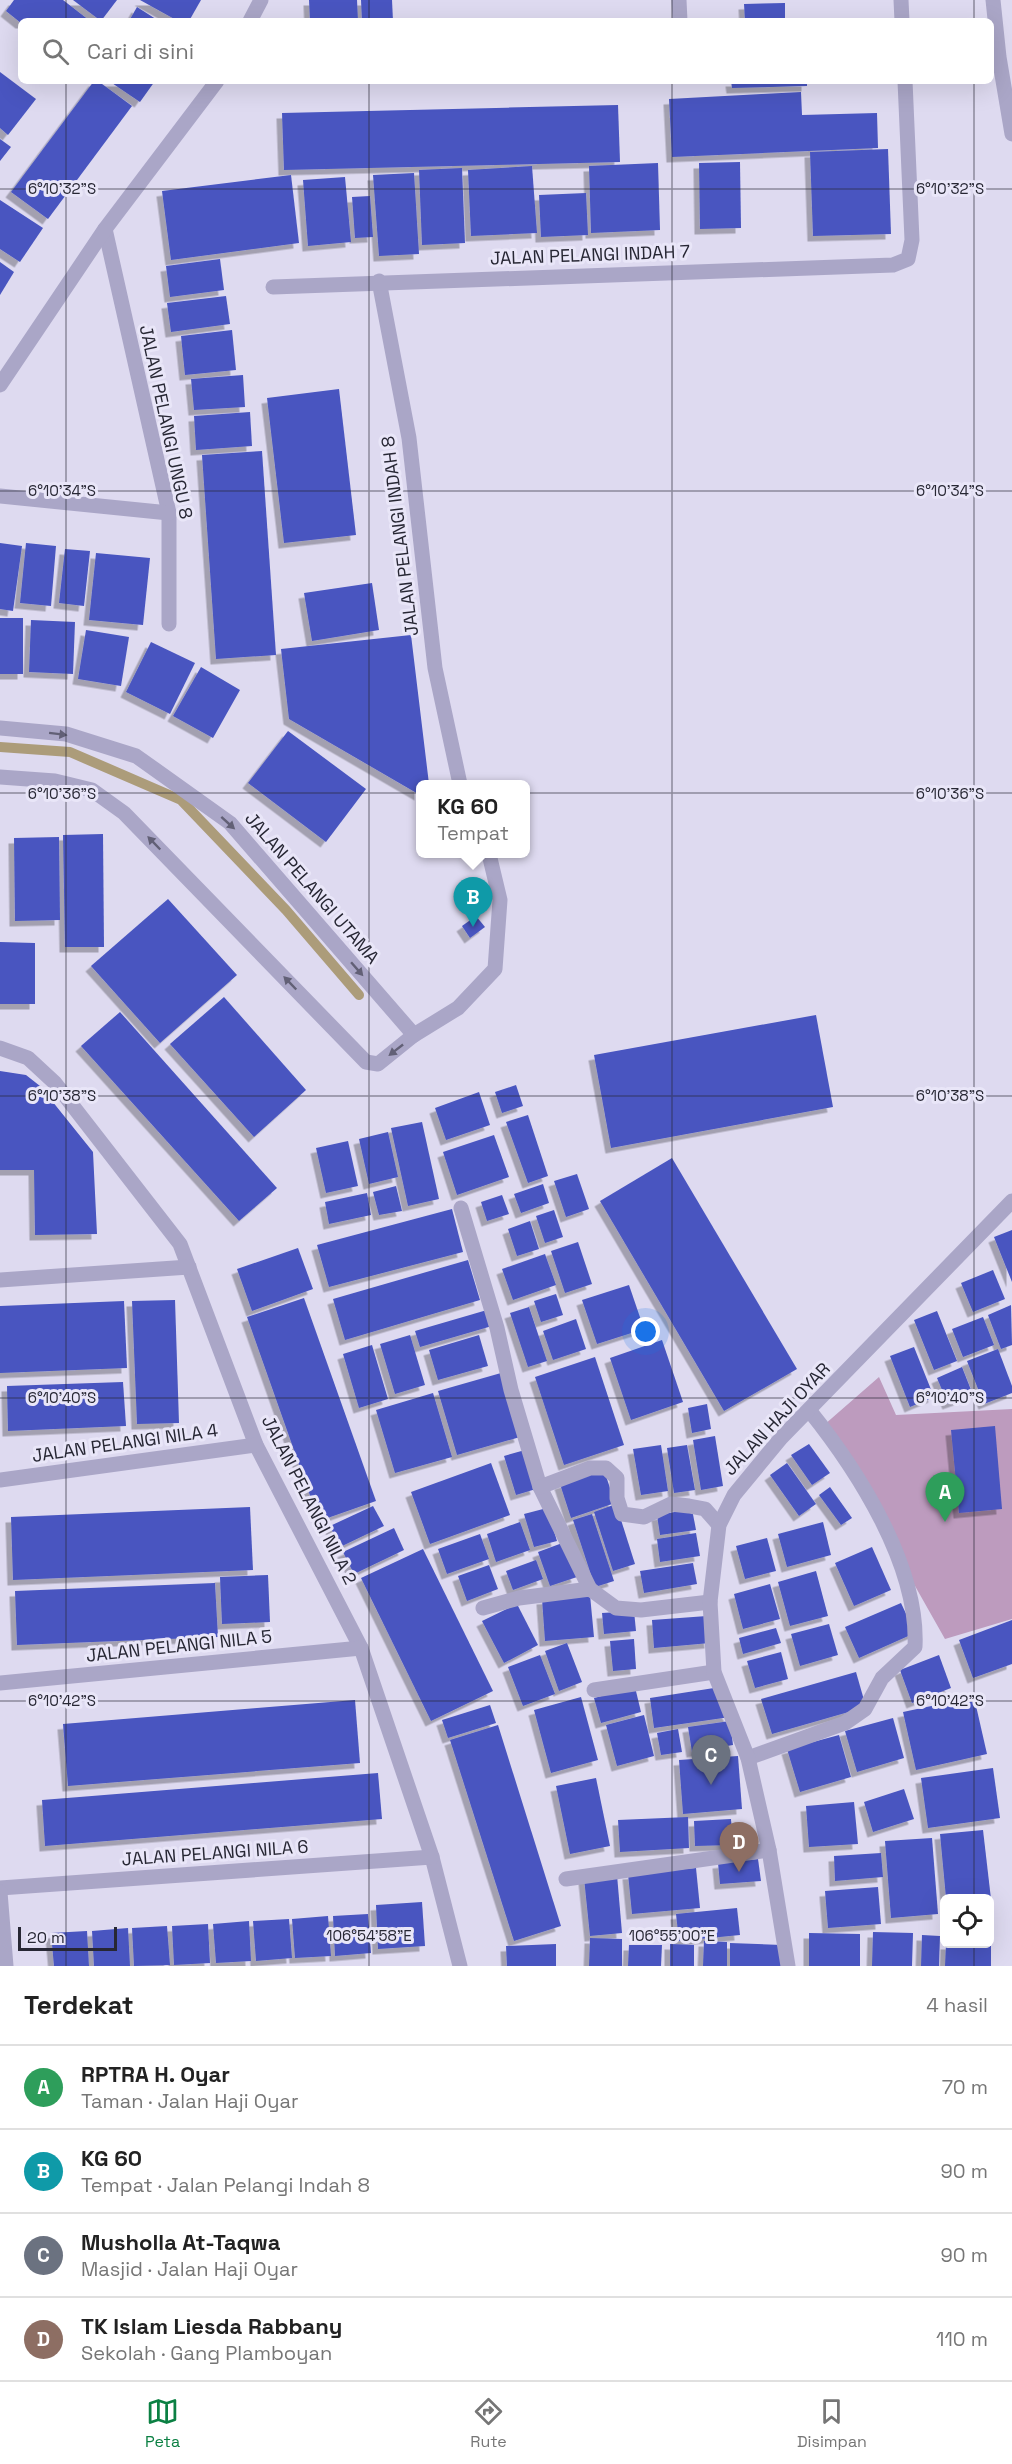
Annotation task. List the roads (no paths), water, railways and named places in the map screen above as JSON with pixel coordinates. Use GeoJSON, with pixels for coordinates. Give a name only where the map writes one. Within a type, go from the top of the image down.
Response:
{"type":"FeatureCollection","features":[{"type":"Feature","properties":{"kind":"street"},"geometry":{"type":"LineString","coordinates":[[252,18],[261,0]]}},
{"type":"Feature","properties":{"kind":"street"},"geometry":{"type":"LineString","coordinates":[[679,0],[680,18]]}},
{"type":"Feature","properties":{"kind":"street"},"geometry":{"type":"LineString","coordinates":[[901,0],[902,18]]}},
{"type":"Feature","properties":{"kind":"street"},"geometry":{"type":"LineString","coordinates":[[993,0],[999,57],[1012,134]]}},
{"type":"Feature","properties":{"kind":"street"},"geometry":{"type":"LineString","coordinates":[[0,385],[105,229],[215,84]]}},
{"type":"Feature","properties":{"kind":"street","name":"JALAN PELANGI INDAH 7"},"geometry":{"type":"LineString","coordinates":[[273,287],[893,265],[908,259],[912,240],[904,84]]}},
{"type":"Feature","properties":{"kind":"street","name":"JALAN PELANGI UNGU 8"},"geometry":{"type":"LineString","coordinates":[[105,229],[169,513],[169,624]]}},
{"type":"Feature","properties":{"kind":"street","name":"JALAN PELANGI INDAH 8"},"geometry":{"type":"LineString","coordinates":[[379,282],[409,438],[435,668],[459,780]]}},
{"type":"Feature","properties":{"kind":"street"},"geometry":{"type":"LineString","coordinates":[[0,496],[169,513]]}},
{"type":"Feature","properties":{"kind":"street","name":"JALAN PELANGI UTAMA"},"geometry":{"type":"LineString","coordinates":[[0,728],[66,734],[136,756],[230,823],[414,1035]]}},
{"type":"Feature","properties":{"kind":"street"},"geometry":{"type":"LineString","coordinates":[[0,777],[55,781],[92,790],[124,813],[366,1062],[378,1064],[414,1035],[458,1008],[495,969],[500,900],[490,858]]}},
{"type":"Feature","properties":{"kind":"street","name":"JALAN PELANGI NILA 2"},"geometry":{"type":"LineString","coordinates":[[0,1048],[28,1058],[55,1083],[180,1244],[256,1445],[361,1648],[432,1857],[460,1965]]}},
{"type":"Feature","properties":{"kind":"street","name":"JALAN HAJI OYAR"},"geometry":{"type":"LineString","coordinates":[[788,1966],[769,1850],[748,1758],[714,1672],[710,1602],[719,1525],[734,1495],[755,1468],[1012,1201]]}},
{"type":"Feature","properties":{"kind":"street"},"geometry":{"type":"LineString","coordinates":[[460,1208],[497,1328],[511,1390],[540,1487],[590,1589],[616,1608],[641,1610],[710,1602]]}},
{"type":"Feature","properties":{"kind":"street"},"geometry":{"type":"LineString","coordinates":[[0,1280],[189,1267]]}},
{"type":"Feature","properties":{"kind":"street"},"geometry":{"type":"LineString","coordinates":[[748,1758],[845,1723],[865,1709],[882,1678],[915,1647],[916,1626],[909,1589],[884,1527],[840,1448],[809,1410]]}},
{"type":"Feature","properties":{"kind":"street","name":"JALAN PELANGI NILA 4"},"geometry":{"type":"LineString","coordinates":[[0,1480],[256,1445]]}},
{"type":"Feature","properties":{"kind":"street"},"geometry":{"type":"LineString","coordinates":[[540,1487],[590,1468],[606,1468],[617,1478],[617,1498],[622,1514],[644,1517],[671,1504],[689,1506],[705,1509],[719,1525]]}},
{"type":"Feature","properties":{"kind":"street"},"geometry":{"type":"LineString","coordinates":[[483,1608],[519,1598],[590,1589]]}},
{"type":"Feature","properties":{"kind":"street","name":"JALAN PELANGI NILA 5"},"geometry":{"type":"LineString","coordinates":[[0,1683],[361,1648]]}},
{"type":"Feature","properties":{"kind":"street"},"geometry":{"type":"LineString","coordinates":[[594,1690],[714,1672]]}},
{"type":"Feature","properties":{"kind":"street"},"geometry":{"type":"LineString","coordinates":[[566,1879],[769,1850]]}},
{"type":"Feature","properties":{"kind":"street","name":"JALAN PELANGI NILA 6"},"geometry":{"type":"LineString","coordinates":[[0,1890],[432,1857]]}},
{"type":"Feature","properties":{"kind":"street"},"geometry":{"type":"LineString","coordinates":[[0,1890],[6,1966]]}},
{"type":"Feature","properties":{"kind":"waterway"},"geometry":{"type":"LineString","coordinates":[[0,747],[70,752],[181,800],[286,910],[359,995]]}},
{"type":"Feature","properties":{"kind":"place","name":"KG 60"},"geometry":{"type":"Point","coordinates":[473,927]}},
{"type":"Feature","properties":{"kind":"place","name":"RPTRA H. Oyar"},"geometry":{"type":"Point","coordinates":[945,1522]}},
{"type":"Feature","properties":{"kind":"place","name":"Musholla At-Taqwa"},"geometry":{"type":"Point","coordinates":[711,1785]}},
{"type":"Feature","properties":{"kind":"place","name":"TK Islam Liesda Rabbany"},"geometry":{"type":"Point","coordinates":[739,1872]}}]}
